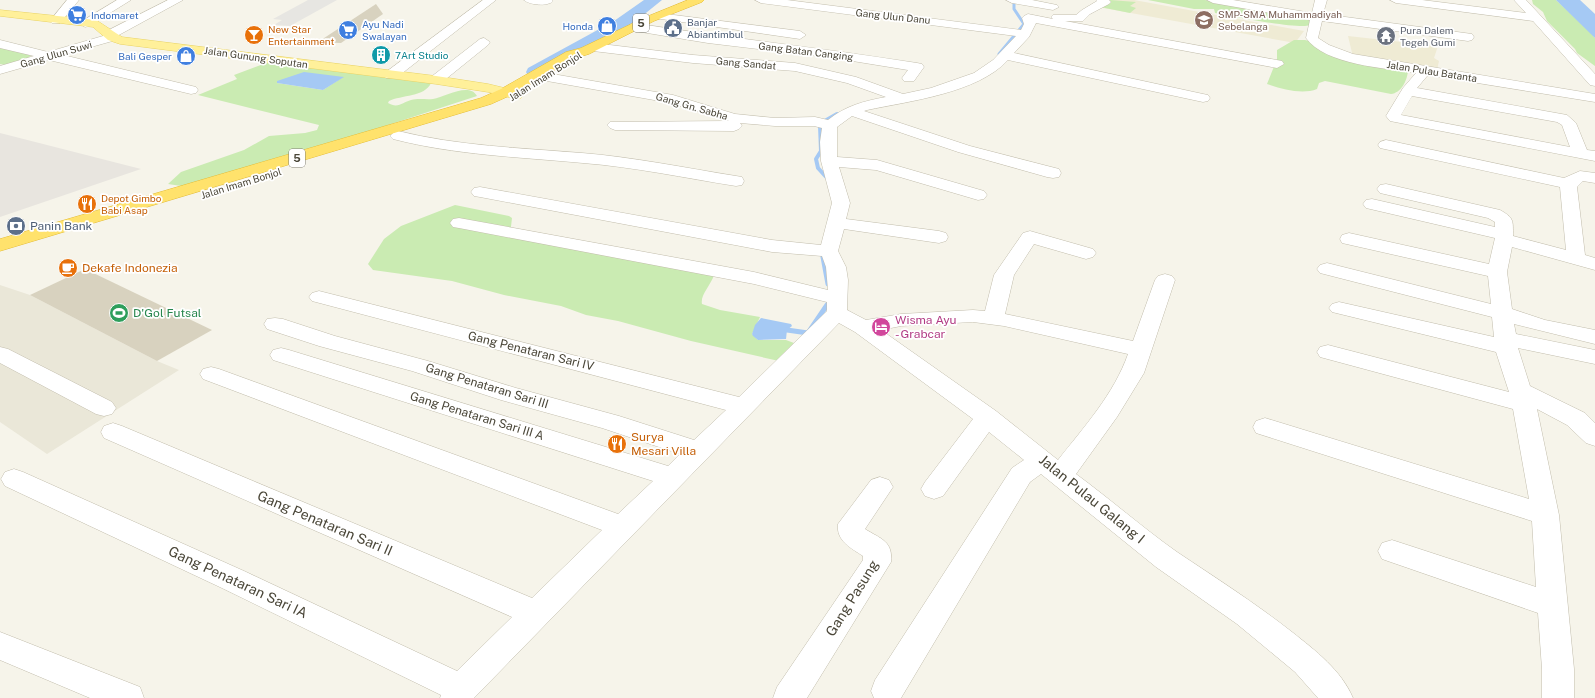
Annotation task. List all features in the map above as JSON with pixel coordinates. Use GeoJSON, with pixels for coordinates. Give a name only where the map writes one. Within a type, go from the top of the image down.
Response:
{"type":"FeatureCollection","features":[{"type":"Feature","properties":{"kind":"highway","name":"Jalan Imam Bonjol"},"geometry":{"type":"LineString","coordinates":[[0,257],[488,108],[571,55],[589,49],[658,16],[698,0]]}},
{"type":"Feature","properties":{"kind":"highway","name":"Jalan Imam Bonjol"},"geometry":{"type":"LineString","coordinates":[[0,245],[511,94],[548,77],[580,57],[589,49]]}},
{"type":"Feature","properties":{"kind":"main road","name":"Jalan Gunung Soputan"},"geometry":{"type":"LineString","coordinates":[[0,13],[56,21],[96,24],[110,36],[120,40],[436,80],[482,87],[511,94]]}},
{"type":"Feature","properties":{"kind":"street"},"geometry":{"type":"LineString","coordinates":[[56,21],[72,0]]}},
{"type":"Feature","properties":{"kind":"street"},"geometry":{"type":"LineString","coordinates":[[85,23],[125,0]]}},
{"type":"Feature","properties":{"kind":"street","name":"Gang Ulun Suwi"},"geometry":{"type":"LineString","coordinates":[[0,70],[110,36],[177,0]]}},
{"type":"Feature","properties":{"kind":"street"},"geometry":{"type":"LineString","coordinates":[[391,75],[490,0]]}},
{"type":"Feature","properties":{"kind":"street"},"geometry":{"type":"LineString","coordinates":[[530,0],[547,0]]}},
{"type":"Feature","properties":{"kind":"street","name":"Gang Ulun Danu"},"geometry":{"type":"LineString","coordinates":[[761,0],[1019,16]]}},
{"type":"Feature","properties":{"kind":"street"},"geometry":{"type":"LineString","coordinates":[[1019,16],[1077,19],[1086,12],[1105,2],[1102,0]]}},
{"type":"Feature","properties":{"kind":"street"},"geometry":{"type":"LineString","coordinates":[[1213,0],[1316,17],[1468,37]]}},
{"type":"Feature","properties":{"kind":"street","name":"Jalan Pulau Batanta"},"geometry":{"type":"LineString","coordinates":[[1321,0],[1312,38],[1320,46],[1351,58],[1595,98]]}},
{"type":"Feature","properties":{"kind":"street"},"geometry":{"type":"LineString","coordinates":[[1396,0],[1537,18]]}},
{"type":"Feature","properties":{"kind":"street"},"geometry":{"type":"LineString","coordinates":[[1520,0],[1595,82]]}},
{"type":"Feature","properties":{"kind":"street"},"geometry":{"type":"LineString","coordinates":[[658,16],[800,35]]}},
{"type":"Feature","properties":{"kind":"street"},"geometry":{"type":"LineString","coordinates":[[458,694],[743,406],[837,306],[838,280],[836,267],[829,251],[841,203],[829,161],[828,142],[823,124],[850,111],[900,97],[946,89],[979,76],[998,63],[1004,55],[1019,16]]}},
{"type":"Feature","properties":{"kind":"street"},"geometry":{"type":"LineString","coordinates":[[1019,16],[1277,64]]}},
{"type":"Feature","properties":{"kind":"street","name":"Gang Batan Canging"},"geometry":{"type":"LineString","coordinates":[[634,27],[708,40],[834,54],[917,67],[909,78]]}},
{"type":"Feature","properties":{"kind":"street"},"geometry":{"type":"LineString","coordinates":[[436,80],[484,42]]}},
{"type":"Feature","properties":{"kind":"street"},"geometry":{"type":"LineString","coordinates":[[0,44],[191,90]]}},
{"type":"Feature","properties":{"kind":"street","name":"Gang Sandat"},"geometry":{"type":"LineString","coordinates":[[589,49],[794,68],[852,80],[900,97]]}},
{"type":"Feature","properties":{"kind":"street"},"geometry":{"type":"LineString","coordinates":[[1004,55],[1203,98]]}},
{"type":"Feature","properties":{"kind":"street"},"geometry":{"type":"LineString","coordinates":[[1425,70],[1408,91],[1393,116],[1396,118],[1479,119],[1557,116],[1569,123],[1588,155]]}},
{"type":"Feature","properties":{"kind":"street","name":"Gang Gn. Sabha"},"geometry":{"type":"LineString","coordinates":[[548,77],[673,99],[733,118],[823,124]]}},
{"type":"Feature","properties":{"kind":"street"},"geometry":{"type":"LineString","coordinates":[[1408,91],[1479,119],[1588,155]]}},
{"type":"Feature","properties":{"kind":"street"},"geometry":{"type":"LineString","coordinates":[[850,111],[964,149],[1053,173]]}},
{"type":"Feature","properties":{"kind":"street"},"geometry":{"type":"LineString","coordinates":[[615,125],[750,126],[775,122]]}},
{"type":"Feature","properties":{"kind":"street"},"geometry":{"type":"LineString","coordinates":[[398,136],[414,140],[505,153],[584,158],[736,181]]}},
{"type":"Feature","properties":{"kind":"street"},"geometry":{"type":"LineString","coordinates":[[1386,146],[1568,184],[1580,176],[1595,178]]}},
{"type":"Feature","properties":{"kind":"street"},"geometry":{"type":"LineString","coordinates":[[829,161],[877,165],[978,195]]}},
{"type":"Feature","properties":{"kind":"street"},"geometry":{"type":"LineString","coordinates":[[1568,184],[1576,259]]}},
{"type":"Feature","properties":{"kind":"street"},"geometry":{"type":"LineString","coordinates":[[480,192],[772,246],[829,251]]}},
{"type":"Feature","properties":{"kind":"street"},"geometry":{"type":"LineString","coordinates":[[1379,196],[1498,215],[1504,220],[1504,237],[1497,272],[1506,343],[1522,398],[1544,515],[1558,669],[1558,698]]}},
{"type":"Feature","properties":{"kind":"street","name":"Jalan Pulau Galang I"},"geometry":{"type":"LineString","coordinates":[[459,223],[754,278],[837,306],[862,327],[987,417],[1166,558],[1248,615],[1306,662],[1328,685],[1337,698]]}},
{"type":"Feature","properties":{"kind":"street"},"geometry":{"type":"LineString","coordinates":[[837,223],[939,238]]}},
{"type":"Feature","properties":{"kind":"street"},"geometry":{"type":"LineString","coordinates":[[993,319],[1004,275],[1030,237],[1086,253]]}},
{"type":"Feature","properties":{"kind":"street"},"geometry":{"type":"LineString","coordinates":[[1504,237],[1595,264]]}},
{"type":"Feature","properties":{"kind":"street"},"geometry":{"type":"LineString","coordinates":[[1349,239],[1497,272]]}},
{"type":"Feature","properties":{"kind":"street"},"geometry":{"type":"LineString","coordinates":[[1327,269],[1502,313],[1540,325],[1595,337]]}},
{"type":"Feature","properties":{"kind":"street"},"geometry":{"type":"LineString","coordinates":[[887,691],[968,558],[1021,475],[1052,468],[1110,411],[1133,372],[1165,280]]}},
{"type":"Feature","properties":{"kind":"street","name":"Gang Penataran Sari IV"},"geometry":{"type":"LineString","coordinates":[[319,297],[743,406]]}},
{"type":"Feature","properties":{"kind":"street"},"geometry":{"type":"LineString","coordinates":[[1339,308],[1506,343],[1595,357]]}},
{"type":"Feature","properties":{"kind":"street"},"geometry":{"type":"LineString","coordinates":[[862,327],[884,322],[956,316],[993,319],[1141,350]]}},
{"type":"Feature","properties":{"kind":"street","name":"Gang Penataran Sari III"},"geometry":{"type":"LineString","coordinates":[[275,324],[328,341],[420,366],[509,394],[610,422],[699,450]]}},
{"type":"Feature","properties":{"kind":"street"},"geometry":{"type":"LineString","coordinates":[[1328,352],[1522,398],[1576,419],[1595,437]]}},
{"type":"Feature","properties":{"kind":"street","name":"Gang Penataran Sari II"},"geometry":{"type":"LineString","coordinates":[[0,354],[108,420],[537,614]]}},
{"type":"Feature","properties":{"kind":"street","name":"Gang Penataran Sari III A"},"geometry":{"type":"LineString","coordinates":[[281,355],[672,477]]}},
{"type":"Feature","properties":{"kind":"street"},"geometry":{"type":"LineString","coordinates":[[211,374],[623,527]]}},
{"type":"Feature","properties":{"kind":"street"},"geometry":{"type":"LineString","coordinates":[[934,489],[987,417]]}},
{"type":"Feature","properties":{"kind":"street"},"geometry":{"type":"LineString","coordinates":[[1265,427],[1544,515]]}},
{"type":"Feature","properties":{"kind":"street","name":"Gang Penataran Sari IA"},"geometry":{"type":"LineString","coordinates":[[14,479],[234,580],[458,694]]}},
{"type":"Feature","properties":{"kind":"street","name":"Gang Pasung"},"geometry":{"type":"LineString","coordinates":[[789,698],[877,562],[878,551],[853,535],[851,531],[852,524],[880,487]]}},
{"type":"Feature","properties":{"kind":"street"},"geometry":{"type":"LineString","coordinates":[[1392,551],[1552,606]]}},
{"type":"Feature","properties":{"kind":"street"},"geometry":{"type":"LineString","coordinates":[[0,646],[128,698]]}},
{"type":"Feature","properties":{"kind":"shaded area"},"geometry":{"type":"Polygon","coordinates":[[[308,0],[337,0],[290,26],[274,25],[282,20],[273,19],[308,0]]]}},
{"type":"Feature","properties":{"kind":"shaded area","name":"SMP-SMA Muhammadiyah Sebelanga"},"geometry":{"type":"Polygon","coordinates":[[[1109,0],[1134,0],[1304,31],[1295,43],[1098,7],[1109,0]]]}},
{"type":"Feature","properties":{"kind":"shaded area"},"geometry":{"type":"Polygon","coordinates":[[[1348,36],[1438,46],[1434,58],[1439,61],[1437,70],[1353,57],[1348,36]]]}},
{"type":"Feature","properties":{"kind":"shaded area"},"geometry":{"type":"Polygon","coordinates":[[[0,133],[141,169],[0,217],[0,133]]]}},
{"type":"Feature","properties":{"kind":"shaded area"},"geometry":{"type":"Polygon","coordinates":[[[0,285],[30,295],[157,361],[179,370],[47,454],[0,422],[0,285]]]}},
{"type":"Feature","properties":{"kind":"green space"},"geometry":{"type":"Polygon","coordinates":[[[1110,0],[1136,2],[1130,6],[1136,8],[1130,13],[1100,7],[1110,0]]]}},
{"type":"Feature","properties":{"kind":"green space"},"geometry":{"type":"Polygon","coordinates":[[[1148,0],[1205,0],[1309,19],[1309,25],[1294,26],[1265,22],[1215,13],[1214,9],[1194,9],[1148,0]]]}},
{"type":"Feature","properties":{"kind":"green space"},"geometry":{"type":"Polygon","coordinates":[[[1532,0],[1556,0],[1591,33],[1595,38],[1595,66],[1577,53],[1575,49],[1547,21],[1543,12],[1533,4],[1532,0]]]}},
{"type":"Feature","properties":{"kind":"green space"},"geometry":{"type":"Polygon","coordinates":[[[1294,40],[1305,40],[1330,46],[1347,54],[1408,71],[1406,79],[1401,89],[1391,94],[1325,81],[1319,83],[1317,89],[1311,91],[1285,89],[1267,84],[1277,59],[1277,50],[1294,40]]]}},
{"type":"Feature","properties":{"kind":"green space"},"geometry":{"type":"Polygon","coordinates":[[[0,46],[35,54],[29,56],[33,58],[5,65],[0,64],[0,46]]]}},
{"type":"Feature","properties":{"kind":"green space"},"geometry":{"type":"Polygon","coordinates":[[[269,62],[431,83],[424,91],[389,101],[388,103],[392,105],[398,105],[414,99],[438,98],[463,90],[473,92],[477,96],[379,128],[181,186],[168,184],[181,172],[244,150],[269,136],[305,133],[317,130],[319,125],[198,95],[237,79],[234,75],[269,62]],[[343,77],[277,83],[323,90],[343,77]]]}},
{"type":"Feature","properties":{"kind":"green space"},"geometry":{"type":"Polygon","coordinates":[[[455,205],[509,216],[512,218],[510,235],[714,275],[704,294],[702,304],[720,310],[760,317],[752,334],[758,340],[786,340],[794,343],[779,361],[691,341],[618,321],[586,315],[561,306],[504,295],[452,281],[373,270],[368,264],[384,239],[401,226],[455,205]]]}},
{"type":"Feature","properties":{"kind":"water"},"geometry":{"type":"Polygon","coordinates":[[[1556,0],[1580,0],[1595,14],[1595,38],[1556,0]]]}},
{"type":"Feature","properties":{"kind":"water"},"geometry":{"type":"Polygon","coordinates":[[[304,72],[344,77],[323,90],[277,83],[277,81],[304,72]]]}},
{"type":"Feature","properties":{"kind":"water"},"geometry":{"type":"Polygon","coordinates":[[[761,318],[791,324],[792,326],[787,330],[786,339],[758,340],[753,336],[752,334],[755,325],[761,318]]]}},
{"type":"Feature","properties":{"kind":"building","name":"Ayu Nadi Swalayan"},"geometry":{"type":"Polygon","coordinates":[[[376,4],[383,14],[341,43],[318,42],[376,4]]]}},
{"type":"Feature","properties":{"kind":"building","name":"D'Gol Futsal"},"geometry":{"type":"Polygon","coordinates":[[[85,269],[212,330],[157,361],[30,295],[85,269]]]}},
{"type":"Feature","properties":{"kind":"waterway"},"geometry":{"type":"LineString","coordinates":[[535,72],[620,25],[654,0]]}},
{"type":"Feature","properties":{"kind":"waterway"},"geometry":{"type":"LineString","coordinates":[[999,54],[1024,24],[1014,9],[1014,0]]}},
{"type":"Feature","properties":{"kind":"waterway"},"geometry":{"type":"LineString","coordinates":[[828,179],[818,168],[816,159],[821,151],[820,126],[823,122],[837,114]]}},
{"type":"Feature","properties":{"kind":"waterway"},"geometry":{"type":"LineString","coordinates":[[823,257],[828,284]]}},
{"type":"Feature","properties":{"kind":"waterway"},"geometry":{"type":"LineString","coordinates":[[787,330],[808,333],[827,305]]}},
{"type":"Feature","properties":{"kind":"place","name":"Indomaret"},"geometry":{"type":"Point","coordinates":[77,15]}},
{"type":"Feature","properties":{"kind":"place","name":"SMP-SMA Muhammadiyah Sebelanga"},"geometry":{"type":"Point","coordinates":[1204,20]}},
{"type":"Feature","properties":{"kind":"place","name":"Honda"},"geometry":{"type":"Point","coordinates":[607,26]}},
{"type":"Feature","properties":{"kind":"place","name":"Banjar Abiantimbul"},"geometry":{"type":"Point","coordinates":[673,28]}},
{"type":"Feature","properties":{"kind":"place","name":"Ayu Nadi Swalayan"},"geometry":{"type":"Point","coordinates":[348,30]}},
{"type":"Feature","properties":{"kind":"place","name":"New Star Entertainment"},"geometry":{"type":"Point","coordinates":[254,35]}},
{"type":"Feature","properties":{"kind":"place","name":"Pura Dalem Tegeh Gumi"},"geometry":{"type":"Point","coordinates":[1386,36]}},
{"type":"Feature","properties":{"kind":"place","name":"7Art Studio"},"geometry":{"type":"Point","coordinates":[381,55]}},
{"type":"Feature","properties":{"kind":"place","name":"Bali Gesper"},"geometry":{"type":"Point","coordinates":[186,56]}},
{"type":"Feature","properties":{"kind":"place","name":"Depot Gimbo Babi Asap"},"geometry":{"type":"Point","coordinates":[87,204]}},
{"type":"Feature","properties":{"kind":"place","name":"Panin Bank"},"geometry":{"type":"Point","coordinates":[16,226]}},
{"type":"Feature","properties":{"kind":"place","name":"Dekafe Indonezia"},"geometry":{"type":"Point","coordinates":[68,268]}},
{"type":"Feature","properties":{"kind":"place","name":"D'Gol Futsal"},"geometry":{"type":"Point","coordinates":[119,313]}},
{"type":"Feature","properties":{"kind":"place","name":"Wisma Ayu - Grabcar"},"geometry":{"type":"Point","coordinates":[881,327]}},
{"type":"Feature","properties":{"kind":"place","name":"Surya Mesari Villa"},"geometry":{"type":"Point","coordinates":[617,444]}}]}
